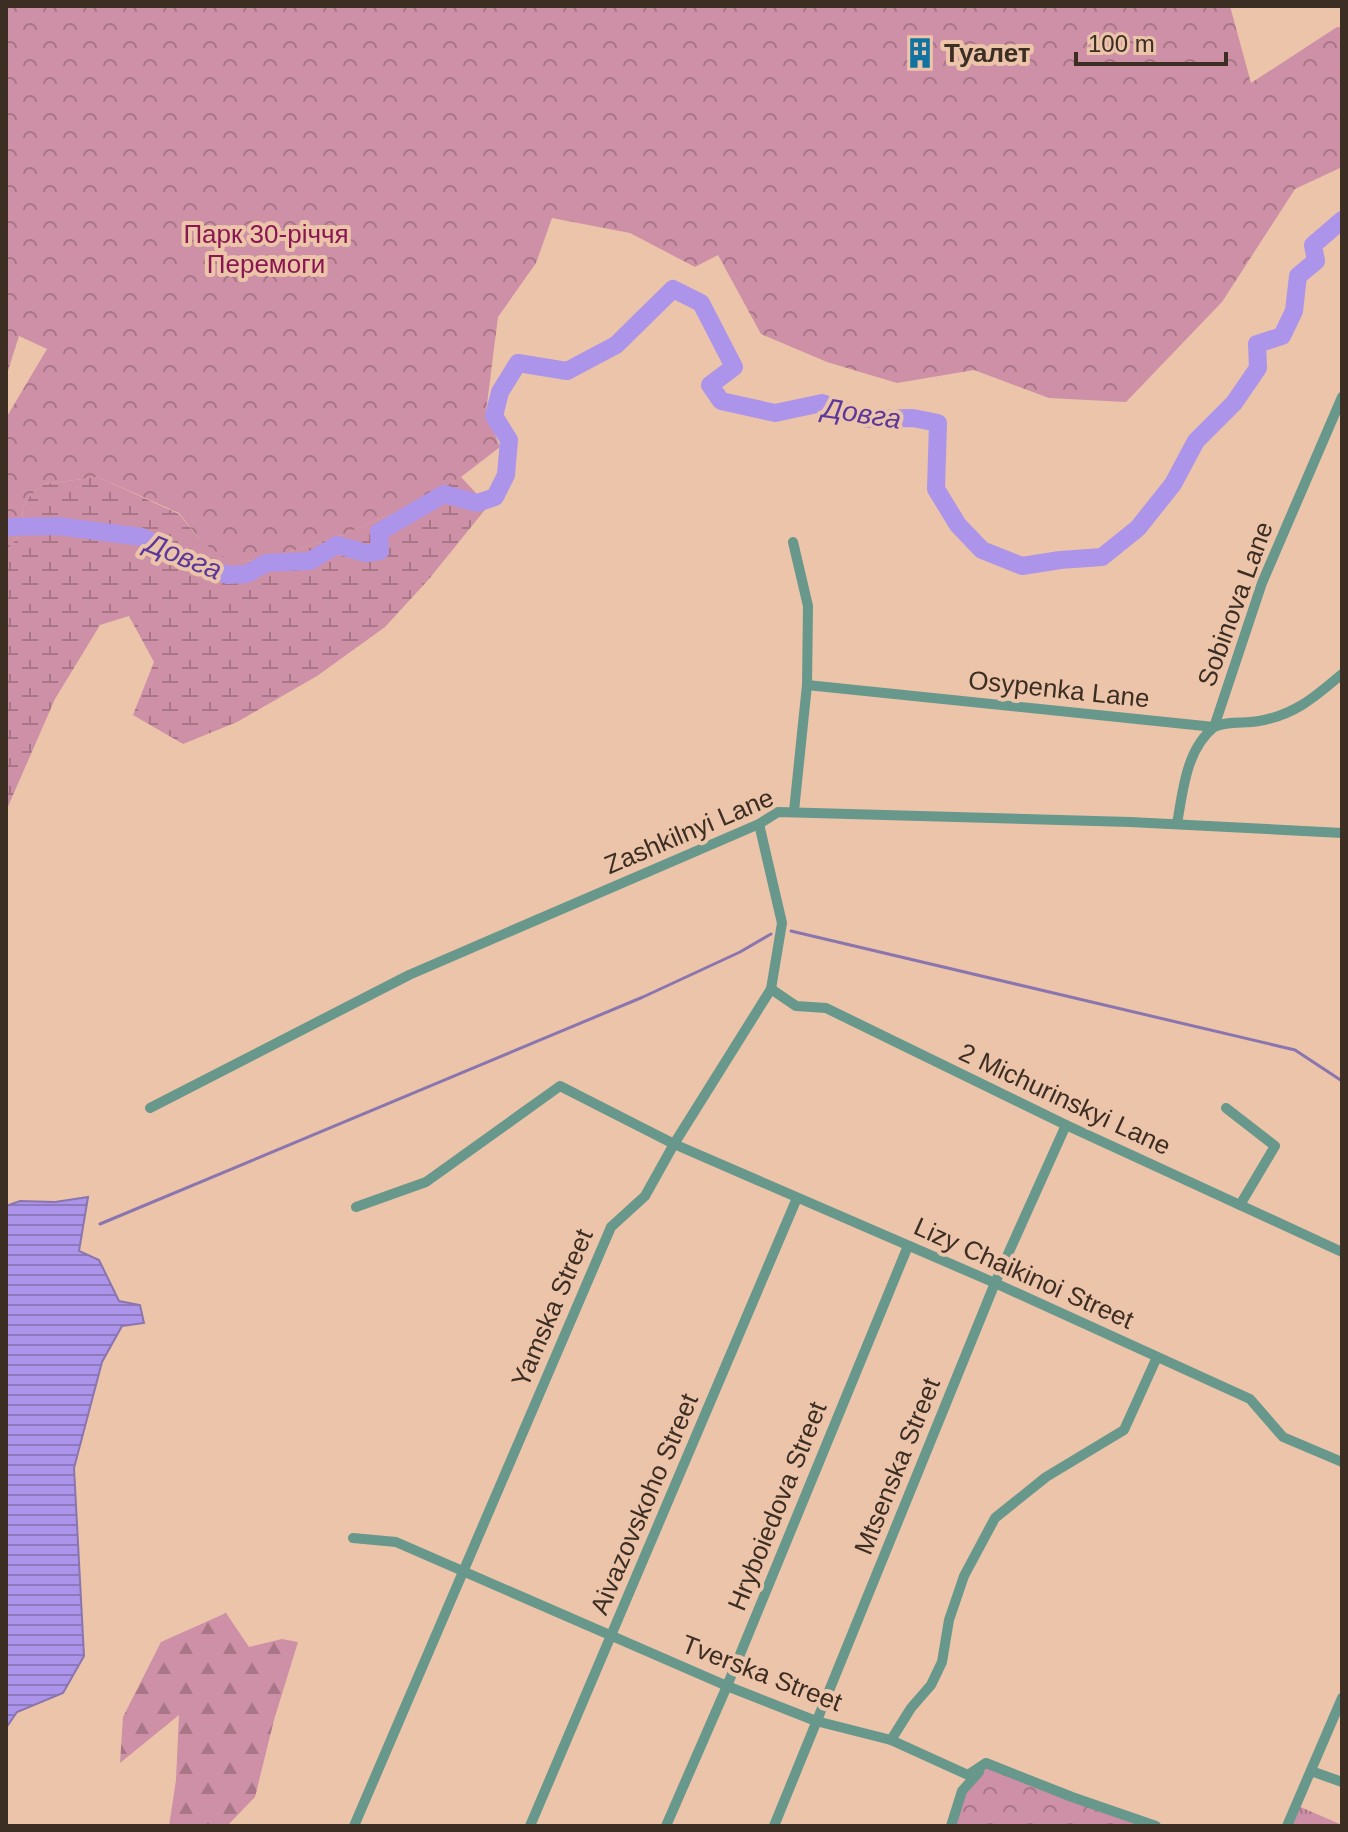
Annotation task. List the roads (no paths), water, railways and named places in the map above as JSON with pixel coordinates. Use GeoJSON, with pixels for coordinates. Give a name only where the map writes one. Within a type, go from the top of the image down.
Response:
{"type":"FeatureCollection","features":[{"type":"Feature","properties":{"kind":"street","name":"Sobinova Lane"},"geometry":{"type":"LineString","coordinates":[[1177,824],[1184,783],[1198,743],[1214,727],[1262,583],[1336,423],[1342,397]]}},
{"type":"Feature","properties":{"kind":"street"},"geometry":{"type":"LineString","coordinates":[[793,542],[808,606],[807,685],[794,811]]}},
{"type":"Feature","properties":{"kind":"street","name":"Osypenka Lane"},"geometry":{"type":"LineString","coordinates":[[807,685],[1214,727],[1223,723],[1259,721],[1304,706],[1342,674]]}},
{"type":"Feature","properties":{"kind":"street","name":"Zashkilnyi Lane"},"geometry":{"type":"LineString","coordinates":[[150,1108],[409,975],[759,824],[778,812],[1177,824],[1342,833]]}},
{"type":"Feature","properties":{"kind":"street","name":"Yamska Street"},"geometry":{"type":"LineString","coordinates":[[354,1826],[611,1227],[645,1196],[771,989],[782,923],[759,824]]}},
{"type":"Feature","properties":{"kind":"street","name":"2 Michurinskyi Lane"},"geometry":{"type":"LineString","coordinates":[[771,989],[796,1006],[826,1008],[1066,1125],[1342,1252]]}},
{"type":"Feature","properties":{"kind":"street","name":"Lizy Chaikinoi Street"},"geometry":{"type":"LineString","coordinates":[[356,1207],[426,1182],[560,1086],[674,1144],[995,1283],[1250,1399],[1283,1437],[1342,1462]]}},
{"type":"Feature","properties":{"kind":"street"},"geometry":{"type":"LineString","coordinates":[[1226,1108],[1275,1146],[1240,1205]]}},
{"type":"Feature","properties":{"kind":"street","name":"Mtsenska Street"},"geometry":{"type":"LineString","coordinates":[[774,1826],[995,1283],[1066,1125]]}},
{"type":"Feature","properties":{"kind":"street","name":"Aivazovskoho Street"},"geometry":{"type":"LineString","coordinates":[[530,1826],[797,1198]]}},
{"type":"Feature","properties":{"kind":"street","name":"Hryboiedova Street"},"geometry":{"type":"LineString","coordinates":[[666,1826],[908,1246]]}},
{"type":"Feature","properties":{"kind":"street"},"geometry":{"type":"LineString","coordinates":[[891,1740],[937,1674],[949,1620],[964,1576],[995,1518],[1046,1477],[1124,1430],[1157,1357]]}},
{"type":"Feature","properties":{"kind":"street","name":"Tverska Street"},"geometry":{"type":"LineString","coordinates":[[353,1538],[396,1542],[727,1686],[816,1721],[891,1740],[968,1775],[986,1763],[1156,1826]]}},
{"type":"Feature","properties":{"kind":"street"},"geometry":{"type":"LineString","coordinates":[[1287,1826],[1342,1698]]}},
{"type":"Feature","properties":{"kind":"street"},"geometry":{"type":"LineString","coordinates":[[951,1826],[962,1791],[986,1763]]}},
{"type":"Feature","properties":{"kind":"street"},"geometry":{"type":"LineString","coordinates":[[1311,1771],[1342,1782]]}},
{"type":"Feature","properties":{"kind":"waterway","name":"Довга"},"geometry":{"type":"LineString","coordinates":[[6,527],[57,526],[142,537],[194,563],[228,575],[247,574],[266,563],[310,561],[337,545],[366,553],[380,551],[379,532],[444,494],[477,503],[495,497],[506,475],[509,440],[494,416],[500,392],[518,363],[567,371],[616,345],[673,289],[701,303],[734,367],[710,385],[721,401],[775,413],[822,403],[867,419],[913,418],[938,423],[936,489],[958,525],[982,550],[1022,566],[1102,557],[1138,528],[1173,484],[1196,441],[1234,403],[1258,368],[1257,344],[1282,336],[1294,311],[1298,276],[1316,261],[1313,245],[1342,220]]}},
{"type":"Feature","properties":{"kind":"waterway"},"geometry":{"type":"LineString","coordinates":[[791,931],[1295,1050],[1342,1081]]}},
{"type":"Feature","properties":{"kind":"waterway"},"geometry":{"type":"LineString","coordinates":[[100,1224],[643,997],[740,952],[771,934]]}},
{"type":"Feature","properties":{"kind":"place","name":"Туалет"},"geometry":{"type":"Point","coordinates":[920,53]}},
{"type":"Feature","properties":{"kind":"park label","name":"Парк 30-річчя Перемоги"},"geometry":{"type":"Point","coordinates":[266,249]}}]}
